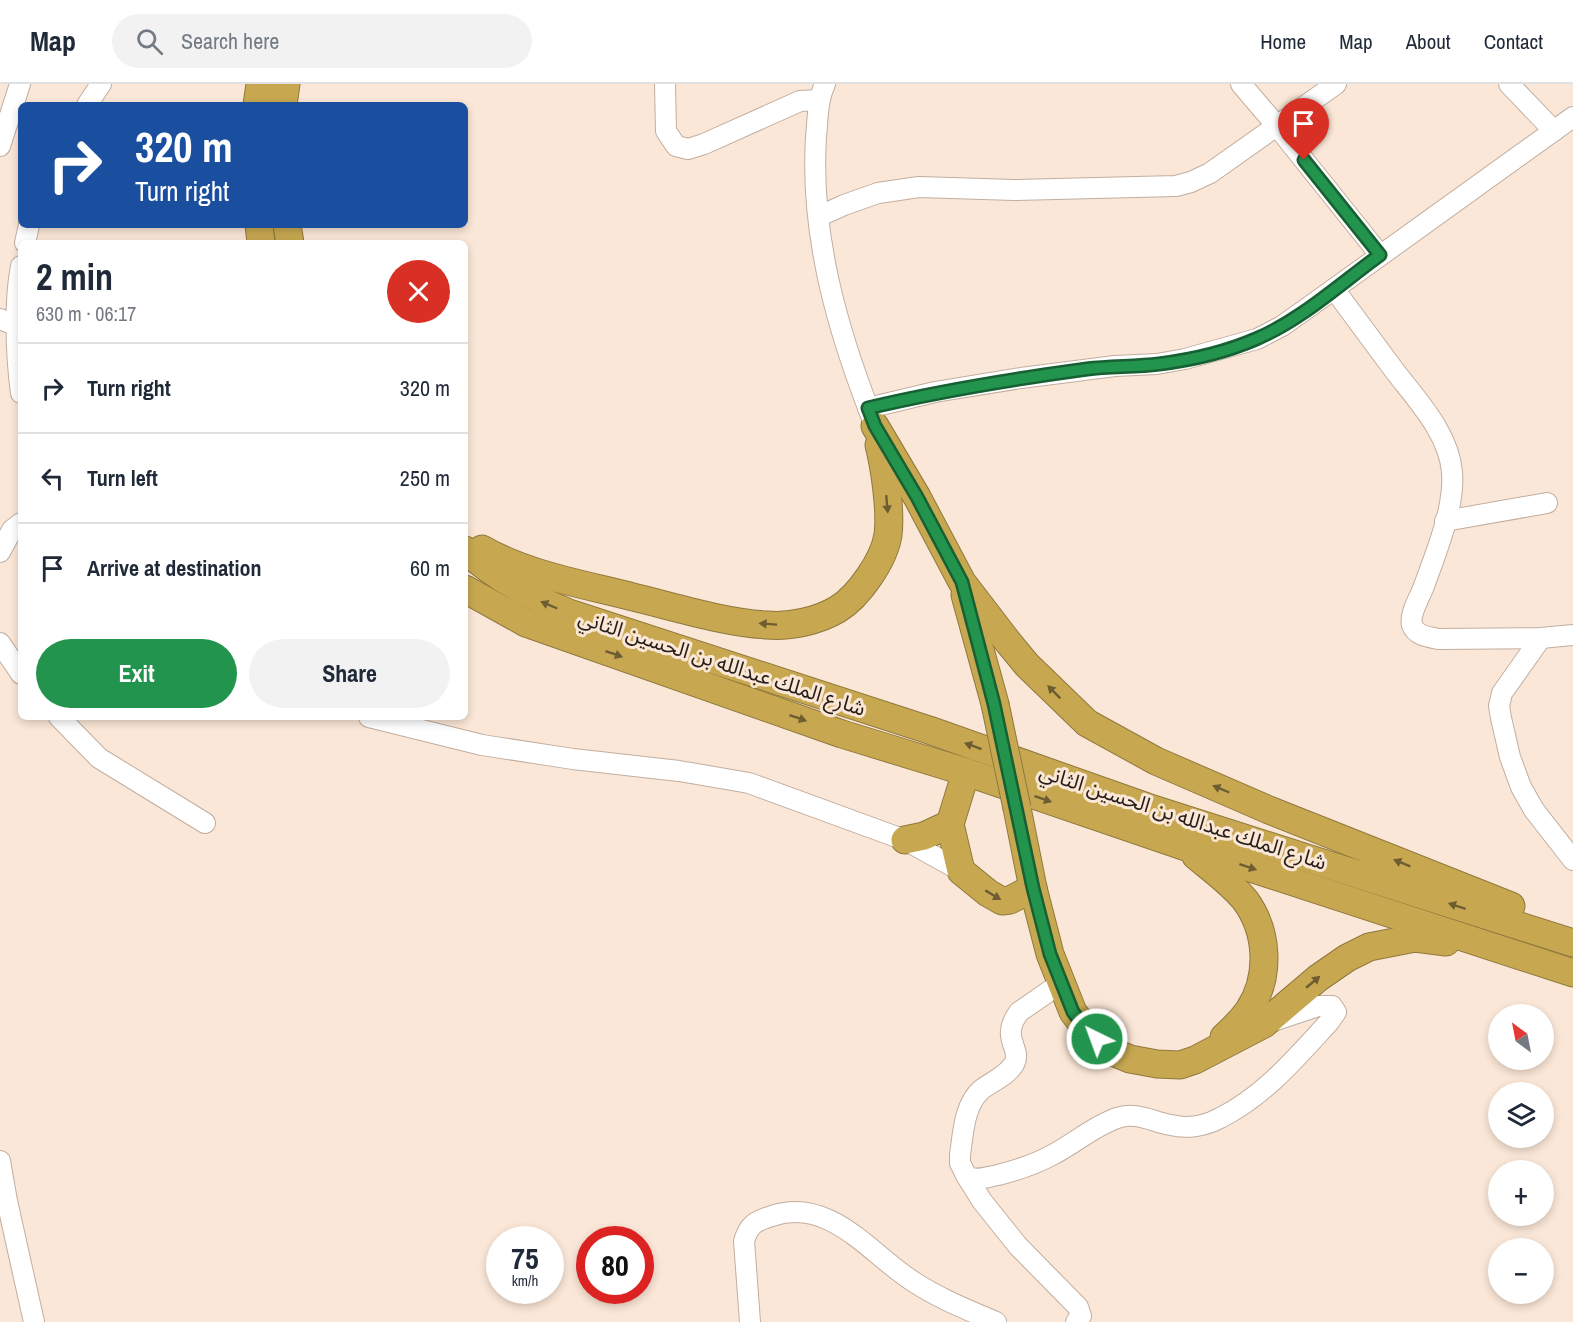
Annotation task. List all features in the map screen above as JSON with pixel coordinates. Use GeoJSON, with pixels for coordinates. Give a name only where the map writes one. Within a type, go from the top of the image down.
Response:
{"type":"FeatureCollection","features":[{"type":"Feature","properties":{"kind":"highway"},"geometry":{"type":"LineString","coordinates":[[257,102],[260,84]]}},
{"type":"Feature","properties":{"kind":"highway"},"geometry":{"type":"LineString","coordinates":[[283,102],[286,84]]}},
{"type":"Feature","properties":{"kind":"highway"},"geometry":{"type":"LineString","coordinates":[[468,542],[497,558],[553,577],[703,614],[767,625],[792,625],[810,620],[836,611],[849,602],[871,574],[883,552],[888,535],[885,475],[871,417]]}},
{"type":"Feature","properties":{"kind":"highway"},"geometry":{"type":"LineString","coordinates":[[871,417],[962,582],[1008,642],[1055,694],[1087,723],[1156,761],[1269,810],[1573,932]]}},
{"type":"Feature","properties":{"kind":"highway","name":"شارع الملك عبدالله بن الحسين الثاني"},"geometry":{"type":"LineString","coordinates":[[468,552],[494,573],[540,601],[569,613],[929,730],[1147,807],[1573,943]]}},
{"type":"Feature","properties":{"kind":"highway"},"geometry":{"type":"LineString","coordinates":[[962,582],[994,704],[1033,888],[1050,954],[1073,1012],[1086,1029],[1108,1050],[1130,1059],[1157,1064],[1180,1065],[1195,1060],[1264,1024],[1318,978],[1347,958],[1369,947],[1415,938],[1515,953]]}},
{"type":"Feature","properties":{"kind":"highway","name":"شارع الملك عبدالله بن الحسين الثاني"},"geometry":{"type":"LineString","coordinates":[[468,590],[526,623],[842,734],[966,772],[1186,847],[1573,973]]}},
{"type":"Feature","properties":{"kind":"highway"},"geometry":{"type":"LineString","coordinates":[[981,653],[989,643],[1008,642]]}},
{"type":"Feature","properties":{"kind":"highway"},"geometry":{"type":"LineString","coordinates":[[966,772],[950,824],[961,871],[988,893],[1002,901],[1011,900],[1033,888]]}},
{"type":"Feature","properties":{"kind":"highway"},"geometry":{"type":"LineString","coordinates":[[905,840],[924,836],[950,824]]}},
{"type":"Feature","properties":{"kind":"highway"},"geometry":{"type":"LineString","coordinates":[[1186,847],[1231,885],[1244,900],[1260,926],[1264,953],[1262,977],[1250,1009],[1237,1025],[1195,1060]]}},
{"type":"Feature","properties":{"kind":"street"},"geometry":{"type":"LineString","coordinates":[[0,146],[20,84]]}},
{"type":"Feature","properties":{"kind":"street"},"geometry":{"type":"LineString","coordinates":[[89,102],[102,84]]}},
{"type":"Feature","properties":{"kind":"street"},"geometry":{"type":"LineString","coordinates":[[665,84],[666,131],[676,146],[688,148],[704,144],[822,92],[814,168],[819,216],[834,306],[871,417],[935,392],[1115,366],[1157,364],[1237,346],[1257,339],[1282,326],[1573,117]]}},
{"type":"Feature","properties":{"kind":"street"},"geometry":{"type":"LineString","coordinates":[[1241,84],[1380,255]]}},
{"type":"Feature","properties":{"kind":"street"},"geometry":{"type":"LineString","coordinates":[[819,216],[878,193],[919,187],[1014,190],[1176,186],[1210,173],[1336,84]]}},
{"type":"Feature","properties":{"kind":"street"},"geometry":{"type":"LineString","coordinates":[[1509,84],[1554,130]]}},
{"type":"Feature","properties":{"kind":"street"},"geometry":{"type":"LineString","coordinates":[[18,281],[9,322],[18,375]]}},
{"type":"Feature","properties":{"kind":"street"},"geometry":{"type":"LineString","coordinates":[[1334,289],[1418,403],[1445,446],[1452,472],[1445,521],[1413,615],[1412,624],[1417,632],[1425,637],[1439,639],[1541,638],[1573,635]]}},
{"type":"Feature","properties":{"kind":"street"},"geometry":{"type":"LineString","coordinates":[[1445,521],[1547,503]]}},
{"type":"Feature","properties":{"kind":"street"},"geometry":{"type":"LineString","coordinates":[[0,552],[12,530],[18,525]]}},
{"type":"Feature","properties":{"kind":"street"},"geometry":{"type":"LineString","coordinates":[[1541,638],[1502,693],[1500,712],[1503,734],[1521,787],[1534,810],[1573,860]]}},
{"type":"Feature","properties":{"kind":"street"},"geometry":{"type":"LineString","coordinates":[[0,643],[18,670]]}},
{"type":"Feature","properties":{"kind":"street"},"geometry":{"type":"LineString","coordinates":[[62,720],[99,758],[205,823]]}},
{"type":"Feature","properties":{"kind":"street"},"geometry":{"type":"LineString","coordinates":[[381,720],[482,745],[573,759],[679,771],[749,783],[905,840],[961,871]]}},
{"type":"Feature","properties":{"kind":"street"},"geometry":{"type":"LineString","coordinates":[[1061,983],[1019,1012],[1014,1019],[1010,1030],[1016,1055],[1014,1065],[980,1091],[971,1103],[964,1127],[960,1163],[982,1202],[1017,1246],[1078,1306],[1081,1316],[1076,1322]]}},
{"type":"Feature","properties":{"kind":"street"},"geometry":{"type":"LineString","coordinates":[[967,1177],[982,1179],[1024,1169],[1121,1117],[1135,1116],[1172,1126],[1186,1127],[1212,1122],[1244,1104],[1270,1084],[1336,1012],[1332,1006],[1318,1006],[1264,1024]]}},
{"type":"Feature","properties":{"kind":"street"},"geometry":{"type":"LineString","coordinates":[[0,1161],[33,1322]]}},
{"type":"Feature","properties":{"kind":"street"},"geometry":{"type":"LineString","coordinates":[[750,1322],[744,1241],[747,1231],[756,1221],[777,1214],[804,1212],[822,1217],[855,1235],[888,1264],[926,1290],[954,1305],[996,1322]]}},
{"type":"Feature","properties":{"kind":"route"},"geometry":{"type":"LineString","coordinates":[[1097,1039],[1073,1012],[1050,954],[1033,888],[994,704],[962,582],[917,497],[875,426],[868,408],[935,392],[1021,378],[1185,359],[1237,346],[1282,326],[1380,255],[1304,160]]}}]}
